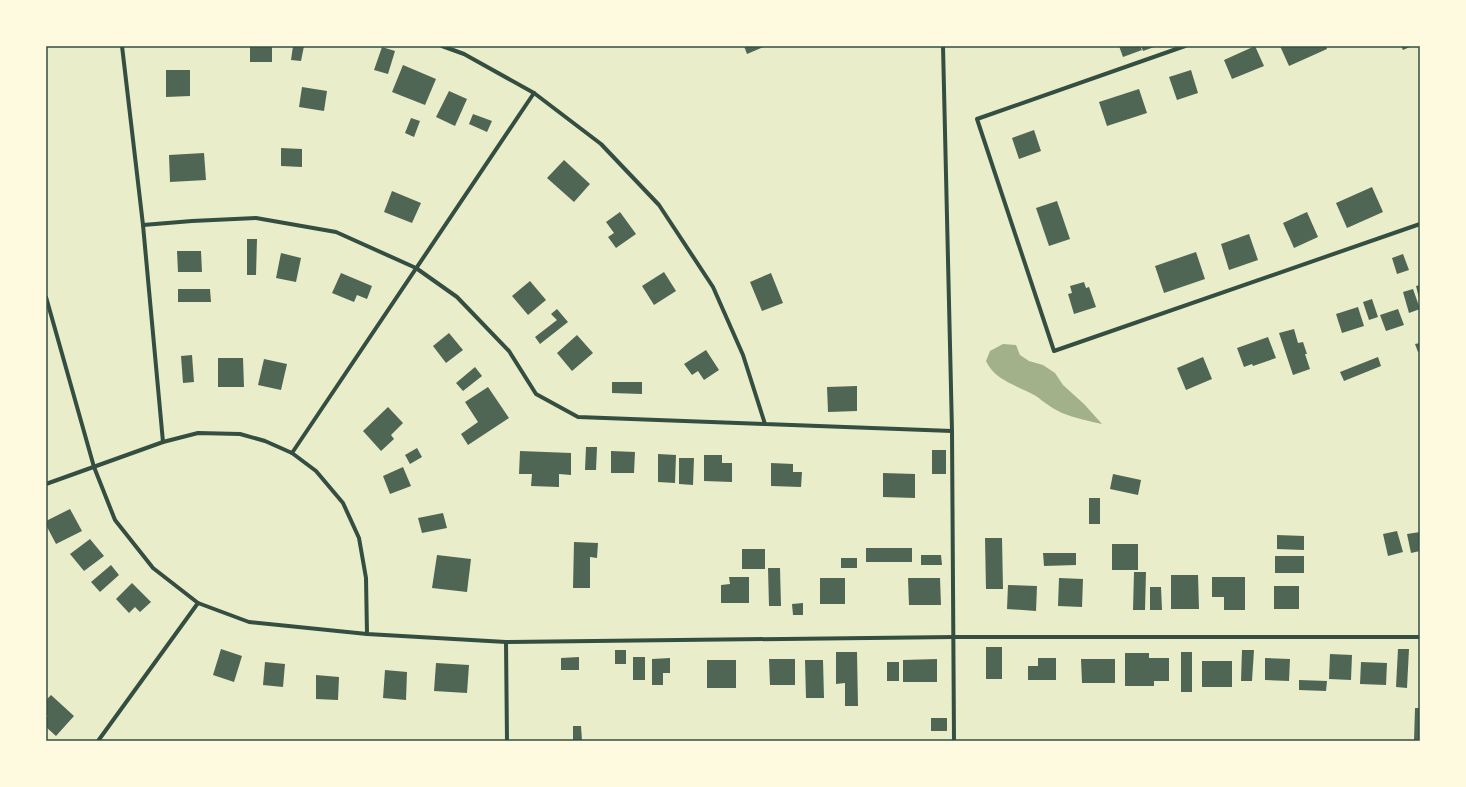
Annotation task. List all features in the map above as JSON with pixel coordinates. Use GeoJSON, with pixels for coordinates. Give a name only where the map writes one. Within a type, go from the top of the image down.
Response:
{"type":"FeatureCollection","features":[{"type":"Feature","properties":{"kind":"street"},"geometry":{"type":"LineString","coordinates":[[122,46],[143,225],[163,442]]}},
{"type":"Feature","properties":{"kind":"street"},"geometry":{"type":"LineString","coordinates":[[442,46],[464,54],[534,93],[601,144],[659,205],[713,287],[743,354],[765,424]]}},
{"type":"Feature","properties":{"kind":"street"},"geometry":{"type":"LineString","coordinates":[[943,46],[952,431],[954,741]]}},
{"type":"Feature","properties":{"kind":"street"},"geometry":{"type":"LineString","coordinates":[[1184,46],[977,119],[1054,351],[1420,224]]}},
{"type":"Feature","properties":{"kind":"street"},"geometry":{"type":"LineString","coordinates":[[292,453],[534,93]]}},
{"type":"Feature","properties":{"kind":"street"},"geometry":{"type":"LineString","coordinates":[[143,225],[256,218],[336,232],[416,268],[457,297],[509,351],[536,394],[578,417],[952,431]]}},
{"type":"Feature","properties":{"kind":"street"},"geometry":{"type":"LineString","coordinates":[[46,297],[94,467],[115,520],[153,568],[198,603],[249,622],[367,634],[506,642],[954,637],[1420,637]]}},
{"type":"Feature","properties":{"kind":"street"},"geometry":{"type":"LineString","coordinates":[[46,484],[163,442],[198,433],[240,434],[266,441],[292,453],[316,471],[343,503],[359,538],[366,578],[367,634]]}},
{"type":"Feature","properties":{"kind":"street"},"geometry":{"type":"LineString","coordinates":[[98,741],[198,603]]}},
{"type":"Feature","properties":{"kind":"street"},"geometry":{"type":"LineString","coordinates":[[506,642],[507,741]]}},
{"type":"Feature","properties":{"kind":"shaded area"},"geometry":{"type":"Polygon","coordinates":[[[1003,344],[1016,345],[1020,355],[1029,361],[1043,365],[1055,373],[1063,385],[1084,404],[1102,424],[1062,413],[1036,396],[995,374],[986,361],[990,351],[1003,344]]]}},
{"type":"Feature","properties":{"kind":"building"},"geometry":{"type":"Polygon","coordinates":[[[250,46],[272,46],[272,62],[250,62],[250,46]]]}},
{"type":"Feature","properties":{"kind":"building"},"geometry":{"type":"Polygon","coordinates":[[[293,46],[304,46],[301,61],[291,60],[293,46]]]}},
{"type":"Feature","properties":{"kind":"building"},"geometry":{"type":"Polygon","coordinates":[[[744,46],[766,46],[747,54],[744,46]]]}},
{"type":"Feature","properties":{"kind":"building"},"geometry":{"type":"Polygon","coordinates":[[[1119,46],[1140,46],[1142,50],[1123,57],[1119,46]]]}},
{"type":"Feature","properties":{"kind":"building"},"geometry":{"type":"Polygon","coordinates":[[[1141,46],[1157,46],[1143,51],[1141,46]]]}},
{"type":"Feature","properties":{"kind":"building"},"geometry":{"type":"Polygon","coordinates":[[[1255,46],[1264,66],[1232,79],[1224,60],[1255,46]]]}},
{"type":"Feature","properties":{"kind":"building"},"geometry":{"type":"Polygon","coordinates":[[[1280,46],[1326,46],[1327,49],[1289,66],[1280,46]]]}},
{"type":"Feature","properties":{"kind":"building"},"geometry":{"type":"Polygon","coordinates":[[[1401,46],[1412,46],[1403,50],[1401,46]]]}},
{"type":"Feature","properties":{"kind":"building"},"geometry":{"type":"Polygon","coordinates":[[[382,47],[395,51],[388,74],[374,70],[382,47]]]}},
{"type":"Feature","properties":{"kind":"building"},"geometry":{"type":"Polygon","coordinates":[[[403,65],[436,79],[425,105],[392,92],[403,65]]]}},
{"type":"Feature","properties":{"kind":"building"},"geometry":{"type":"Polygon","coordinates":[[[166,70],[190,70],[190,96],[166,97],[166,70]]]}},
{"type":"Feature","properties":{"kind":"building"},"geometry":{"type":"Polygon","coordinates":[[[1191,70],[1198,93],[1177,100],[1169,77],[1191,70]]]}},
{"type":"Feature","properties":{"kind":"building"},"geometry":{"type":"Polygon","coordinates":[[[302,87],[327,91],[324,111],[299,107],[302,87]]]}},
{"type":"Feature","properties":{"kind":"building"},"geometry":{"type":"Polygon","coordinates":[[[1139,89],[1147,113],[1107,126],[1099,102],[1139,89]]]}},
{"type":"Feature","properties":{"kind":"building"},"geometry":{"type":"Polygon","coordinates":[[[449,91],[467,99],[455,126],[436,117],[449,91]]]}},
{"type":"Feature","properties":{"kind":"building"},"geometry":{"type":"Polygon","coordinates":[[[473,114],[492,121],[487,132],[469,124],[473,114]]]}},
{"type":"Feature","properties":{"kind":"building"},"geometry":{"type":"Polygon","coordinates":[[[411,118],[420,121],[414,137],[405,133],[411,118]]]}},
{"type":"Feature","properties":{"kind":"building"},"geometry":{"type":"Polygon","coordinates":[[[1034,130],[1041,151],[1019,159],[1012,138],[1034,130]]]}},
{"type":"Feature","properties":{"kind":"building"},"geometry":{"type":"Polygon","coordinates":[[[281,148],[302,149],[302,167],[281,166],[281,148]]]}},
{"type":"Feature","properties":{"kind":"building"},"geometry":{"type":"Polygon","coordinates":[[[204,153],[206,180],[170,182],[169,155],[204,153]]]}},
{"type":"Feature","properties":{"kind":"building"},"geometry":{"type":"Polygon","coordinates":[[[564,160],[590,184],[574,202],[547,178],[564,160]]]}},
{"type":"Feature","properties":{"kind":"building"},"geometry":{"type":"Polygon","coordinates":[[[1372,187],[1383,212],[1347,228],[1336,203],[1372,187]]]}},
{"type":"Feature","properties":{"kind":"building"},"geometry":{"type":"Polygon","coordinates":[[[392,191],[421,203],[412,223],[384,212],[392,191]]]}},
{"type":"Feature","properties":{"kind":"building"},"geometry":{"type":"Polygon","coordinates":[[[1057,201],[1070,239],[1049,246],[1036,208],[1057,201]]]}},
{"type":"Feature","properties":{"kind":"building"},"geometry":{"type":"Polygon","coordinates":[[[620,212],[636,234],[616,248],[608,237],[614,233],[606,222],[620,212]]]}},
{"type":"Feature","properties":{"kind":"building"},"geometry":{"type":"Polygon","coordinates":[[[1307,212],[1318,237],[1294,248],[1283,223],[1307,212]]]}},
{"type":"Feature","properties":{"kind":"building"},"geometry":{"type":"Polygon","coordinates":[[[1249,234],[1258,260],[1229,270],[1221,244],[1249,234]]]}},
{"type":"Feature","properties":{"kind":"building"},"geometry":{"type":"Polygon","coordinates":[[[247,239],[257,239],[256,275],[247,275],[247,239]]]}},
{"type":"Feature","properties":{"kind":"building"},"geometry":{"type":"Polygon","coordinates":[[[177,251],[201,251],[202,272],[178,272],[177,251]]]}},
{"type":"Feature","properties":{"kind":"building"},"geometry":{"type":"Polygon","coordinates":[[[1196,252],[1205,279],[1164,293],[1155,266],[1196,252]]]}},
{"type":"Feature","properties":{"kind":"building"},"geometry":{"type":"Polygon","coordinates":[[[281,253],[301,258],[296,282],[276,278],[281,253]]]}},
{"type":"Feature","properties":{"kind":"building"},"geometry":{"type":"Polygon","coordinates":[[[1403,254],[1409,270],[1397,274],[1392,258],[1403,254]]]}},
{"type":"Feature","properties":{"kind":"building"},"geometry":{"type":"Polygon","coordinates":[[[664,272],[676,291],[654,305],[642,286],[664,272]]]}},
{"type":"Feature","properties":{"kind":"building"},"geometry":{"type":"Polygon","coordinates":[[[341,273],[372,286],[367,299],[357,295],[354,302],[332,293],[341,273]]]}},
{"type":"Feature","properties":{"kind":"building"},"geometry":{"type":"Polygon","coordinates":[[[771,273],[783,303],[762,311],[750,282],[771,273]]]}},
{"type":"Feature","properties":{"kind":"building"},"geometry":{"type":"Polygon","coordinates":[[[530,281],[546,300],[528,315],[512,296],[530,281]]]}},
{"type":"Feature","properties":{"kind":"building"},"geometry":{"type":"Polygon","coordinates":[[[1084,282],[1086,288],[1089,287],[1096,307],[1074,314],[1068,294],[1072,293],[1070,286],[1084,282]]]}},
{"type":"Feature","properties":{"kind":"building"},"geometry":{"type":"Polygon","coordinates":[[[1420,285],[1420,298],[1419,298],[1416,286],[1420,285]]]}},
{"type":"Feature","properties":{"kind":"building"},"geometry":{"type":"Polygon","coordinates":[[[178,289],[210,289],[211,302],[178,302],[178,289]]]}},
{"type":"Feature","properties":{"kind":"building"},"geometry":{"type":"Polygon","coordinates":[[[1413,289],[1420,309],[1409,313],[1403,292],[1413,289]]]}},
{"type":"Feature","properties":{"kind":"building"},"geometry":{"type":"Polygon","coordinates":[[[1372,299],[1378,317],[1369,320],[1363,302],[1372,299]]]}},
{"type":"Feature","properties":{"kind":"building"},"geometry":{"type":"Polygon","coordinates":[[[1358,307],[1364,326],[1342,333],[1336,314],[1358,307]]]}},
{"type":"Feature","properties":{"kind":"building"},"geometry":{"type":"Polygon","coordinates":[[[557,309],[568,322],[540,344],[535,337],[557,320],[551,314],[557,309]]]}},
{"type":"Feature","properties":{"kind":"building"},"geometry":{"type":"Polygon","coordinates":[[[1398,309],[1404,325],[1386,331],[1380,315],[1398,309]]]}},
{"type":"Feature","properties":{"kind":"building"},"geometry":{"type":"Polygon","coordinates":[[[1294,329],[1298,343],[1303,342],[1310,369],[1293,375],[1279,333],[1294,329]]]}},
{"type":"Feature","properties":{"kind":"building"},"geometry":{"type":"Polygon","coordinates":[[[449,333],[463,350],[446,363],[433,346],[449,333]]]}},
{"type":"Feature","properties":{"kind":"building"},"geometry":{"type":"Polygon","coordinates":[[[577,335],[593,353],[572,371],[557,353],[577,335]]]}},
{"type":"Feature","properties":{"kind":"building"},"geometry":{"type":"Polygon","coordinates":[[[1268,337],[1276,358],[1253,366],[1252,364],[1244,367],[1237,348],[1268,337]]]}},
{"type":"Feature","properties":{"kind":"building"},"geometry":{"type":"Polygon","coordinates":[[[1420,343],[1420,351],[1418,352],[1415,344],[1420,343]]]}},
{"type":"Feature","properties":{"kind":"building"},"geometry":{"type":"Polygon","coordinates":[[[706,350],[719,370],[704,380],[698,371],[692,375],[684,364],[706,350]]]}},
{"type":"Feature","properties":{"kind":"building"},"geometry":{"type":"Polygon","coordinates":[[[192,355],[194,382],[183,383],[181,356],[192,355]]]}},
{"type":"Feature","properties":{"kind":"building"},"geometry":{"type":"Polygon","coordinates":[[[1203,357],[1212,379],[1186,390],[1177,368],[1203,357]]]}},
{"type":"Feature","properties":{"kind":"building"},"geometry":{"type":"Polygon","coordinates":[[[1378,357],[1381,366],[1344,381],[1340,372],[1378,357]]]}},
{"type":"Feature","properties":{"kind":"building"},"geometry":{"type":"Polygon","coordinates":[[[218,358],[243,358],[244,387],[218,387],[218,358]]]}},
{"type":"Feature","properties":{"kind":"building"},"geometry":{"type":"Polygon","coordinates":[[[264,359],[287,364],[281,390],[258,385],[264,359]]]}},
{"type":"Feature","properties":{"kind":"building"},"geometry":{"type":"Polygon","coordinates":[[[475,367],[482,376],[463,391],[456,383],[475,367]]]}},
{"type":"Feature","properties":{"kind":"building"},"geometry":{"type":"Polygon","coordinates":[[[612,382],[642,382],[642,394],[612,393],[612,382]]]}},
{"type":"Feature","properties":{"kind":"building"},"geometry":{"type":"Polygon","coordinates":[[[857,386],[857,411],[828,412],[827,387],[857,386]]]}},
{"type":"Feature","properties":{"kind":"building"},"geometry":{"type":"Polygon","coordinates":[[[488,387],[509,418],[468,445],[461,434],[478,422],[465,402],[488,387]]]}},
{"type":"Feature","properties":{"kind":"building"},"geometry":{"type":"Polygon","coordinates":[[[388,407],[403,423],[391,435],[394,439],[381,451],[363,431],[388,407]]]}},
{"type":"Feature","properties":{"kind":"building"},"geometry":{"type":"Polygon","coordinates":[[[586,447],[597,447],[596,470],[585,470],[586,447]]]}},
{"type":"Feature","properties":{"kind":"building"},"geometry":{"type":"Polygon","coordinates":[[[417,448],[422,457],[410,464],[405,455],[417,448]]]}},
{"type":"Feature","properties":{"kind":"building"},"geometry":{"type":"Polygon","coordinates":[[[932,450],[946,450],[946,474],[932,474],[932,450]]]}},
{"type":"Feature","properties":{"kind":"building"},"geometry":{"type":"Polygon","coordinates":[[[520,451],[571,453],[571,475],[559,474],[559,487],[531,486],[532,474],[519,474],[520,451]]]}},
{"type":"Feature","properties":{"kind":"building"},"geometry":{"type":"Polygon","coordinates":[[[611,451],[635,452],[634,473],[611,473],[611,451]]]}},
{"type":"Feature","properties":{"kind":"building"},"geometry":{"type":"Polygon","coordinates":[[[658,454],[676,455],[675,483],[658,482],[658,454]]]}},
{"type":"Feature","properties":{"kind":"building"},"geometry":{"type":"Polygon","coordinates":[[[704,455],[722,455],[722,463],[732,463],[732,482],[704,481],[704,455]]]}},
{"type":"Feature","properties":{"kind":"building"},"geometry":{"type":"Polygon","coordinates":[[[679,458],[694,458],[693,485],[679,484],[679,458]]]}},
{"type":"Feature","properties":{"kind":"building"},"geometry":{"type":"Polygon","coordinates":[[[771,463],[793,464],[793,472],[802,472],[801,487],[771,486],[771,463]]]}},
{"type":"Feature","properties":{"kind":"building"},"geometry":{"type":"Polygon","coordinates":[[[403,467],[411,486],[390,494],[383,476],[403,467]]]}},
{"type":"Feature","properties":{"kind":"building"},"geometry":{"type":"Polygon","coordinates":[[[883,473],[915,474],[915,498],[883,497],[883,473]]]}},
{"type":"Feature","properties":{"kind":"building"},"geometry":{"type":"Polygon","coordinates":[[[1113,474],[1141,480],[1138,495],[1110,489],[1113,474]]]}},
{"type":"Feature","properties":{"kind":"building"},"geometry":{"type":"Polygon","coordinates":[[[1089,498],[1100,498],[1100,524],[1089,524],[1089,498]]]}},
{"type":"Feature","properties":{"kind":"building"},"geometry":{"type":"Polygon","coordinates":[[[70,509],[82,531],[56,544],[46,525],[46,521],[70,509]]]}},
{"type":"Feature","properties":{"kind":"building"},"geometry":{"type":"Polygon","coordinates":[[[443,513],[447,528],[422,533],[418,518],[443,513]]]}},
{"type":"Feature","properties":{"kind":"building"},"geometry":{"type":"Polygon","coordinates":[[[1397,531],[1403,552],[1388,556],[1383,534],[1397,531]]]}},
{"type":"Feature","properties":{"kind":"building"},"geometry":{"type":"Polygon","coordinates":[[[1420,532],[1420,551],[1411,553],[1407,534],[1420,532]]]}},
{"type":"Feature","properties":{"kind":"building"},"geometry":{"type":"Polygon","coordinates":[[[1277,535],[1304,536],[1304,550],[1277,549],[1277,535]]]}},
{"type":"Feature","properties":{"kind":"building"},"geometry":{"type":"Polygon","coordinates":[[[985,538],[1002,538],[1003,589],[986,589],[985,538]]]}},
{"type":"Feature","properties":{"kind":"building"},"geometry":{"type":"Polygon","coordinates":[[[90,539],[104,556],[84,571],[70,554],[90,539]]]}},
{"type":"Feature","properties":{"kind":"building"},"geometry":{"type":"Polygon","coordinates":[[[574,542],[598,543],[597,558],[590,557],[590,588],[573,588],[574,542]]]}},
{"type":"Feature","properties":{"kind":"building"},"geometry":{"type":"Polygon","coordinates":[[[1112,544],[1138,544],[1138,570],[1112,570],[1112,544]]]}},
{"type":"Feature","properties":{"kind":"building"},"geometry":{"type":"Polygon","coordinates":[[[866,548],[912,548],[912,562],[866,562],[866,548]]]}},
{"type":"Feature","properties":{"kind":"building"},"geometry":{"type":"Polygon","coordinates":[[[742,549],[765,549],[765,569],[742,569],[742,549]]]}},
{"type":"Feature","properties":{"kind":"building"},"geometry":{"type":"Polygon","coordinates":[[[1043,553],[1076,553],[1076,565],[1044,566],[1043,553]]]}},
{"type":"Feature","properties":{"kind":"building"},"geometry":{"type":"Polygon","coordinates":[[[437,555],[471,559],[467,592],[432,588],[437,555]]]}},
{"type":"Feature","properties":{"kind":"building"},"geometry":{"type":"Polygon","coordinates":[[[921,555],[941,555],[942,565],[921,565],[921,555]]]}},
{"type":"Feature","properties":{"kind":"building"},"geometry":{"type":"Polygon","coordinates":[[[1275,556],[1304,556],[1304,573],[1275,573],[1275,556]]]}},
{"type":"Feature","properties":{"kind":"building"},"geometry":{"type":"Polygon","coordinates":[[[841,558],[857,558],[857,568],[841,568],[841,558]]]}},
{"type":"Feature","properties":{"kind":"building"},"geometry":{"type":"Polygon","coordinates":[[[111,565],[119,575],[100,592],[91,582],[111,565]]]}},
{"type":"Feature","properties":{"kind":"building"},"geometry":{"type":"Polygon","coordinates":[[[768,568],[780,568],[781,606],[769,606],[768,568]]]}},
{"type":"Feature","properties":{"kind":"building"},"geometry":{"type":"Polygon","coordinates":[[[1134,572],[1146,572],[1145,610],[1133,610],[1134,572]]]}},
{"type":"Feature","properties":{"kind":"building"},"geometry":{"type":"Polygon","coordinates":[[[1171,575],[1198,575],[1199,609],[1171,609],[1171,575]]]}},
{"type":"Feature","properties":{"kind":"building"},"geometry":{"type":"Polygon","coordinates":[[[729,577],[749,577],[749,603],[721,603],[721,585],[730,584],[729,577]]]}},
{"type":"Feature","properties":{"kind":"building"},"geometry":{"type":"Polygon","coordinates":[[[1212,577],[1245,577],[1245,610],[1224,610],[1224,597],[1212,597],[1212,577]]]}},
{"type":"Feature","properties":{"kind":"building"},"geometry":{"type":"Polygon","coordinates":[[[820,578],[845,578],[845,604],[820,604],[820,578]]]}},
{"type":"Feature","properties":{"kind":"building"},"geometry":{"type":"Polygon","coordinates":[[[908,578],[940,578],[941,605],[909,605],[908,578]]]}},
{"type":"Feature","properties":{"kind":"building"},"geometry":{"type":"Polygon","coordinates":[[[1059,578],[1083,579],[1082,607],[1058,606],[1059,578]]]}},
{"type":"Feature","properties":{"kind":"building"},"geometry":{"type":"Polygon","coordinates":[[[132,583],[151,602],[140,612],[135,607],[129,613],[116,599],[132,583]]]}},
{"type":"Feature","properties":{"kind":"building"},"geometry":{"type":"Polygon","coordinates":[[[1008,585],[1037,586],[1036,611],[1007,609],[1008,585]]]}},
{"type":"Feature","properties":{"kind":"building"},"geometry":{"type":"Polygon","coordinates":[[[1274,586],[1299,586],[1299,609],[1274,609],[1274,586]]]}},
{"type":"Feature","properties":{"kind":"building"},"geometry":{"type":"Polygon","coordinates":[[[1150,587],[1161,587],[1162,610],[1150,610],[1150,587]]]}},
{"type":"Feature","properties":{"kind":"building"},"geometry":{"type":"Polygon","coordinates":[[[803,603],[803,615],[793,615],[792,604],[803,603]]]}},
{"type":"Feature","properties":{"kind":"building"},"geometry":{"type":"Polygon","coordinates":[[[986,647],[1002,647],[1002,679],[986,679],[986,647]]]}},
{"type":"Feature","properties":{"kind":"building"},"geometry":{"type":"Polygon","coordinates":[[[221,649],[242,656],[234,682],[213,675],[221,649]]]}},
{"type":"Feature","properties":{"kind":"building"},"geometry":{"type":"Polygon","coordinates":[[[1398,649],[1409,649],[1407,688],[1396,687],[1398,649]]]}},
{"type":"Feature","properties":{"kind":"building"},"geometry":{"type":"Polygon","coordinates":[[[615,650],[626,650],[626,664],[615,664],[615,650]]]}},
{"type":"Feature","properties":{"kind":"building"},"geometry":{"type":"Polygon","coordinates":[[[1242,650],[1254,650],[1252,681],[1241,681],[1242,650]]]}},
{"type":"Feature","properties":{"kind":"building"},"geometry":{"type":"Polygon","coordinates":[[[836,652],[857,652],[858,706],[845,706],[845,683],[836,684],[836,652]]]}},
{"type":"Feature","properties":{"kind":"building"},"geometry":{"type":"Polygon","coordinates":[[[1181,652],[1192,652],[1192,692],[1181,692],[1181,652]]]}},
{"type":"Feature","properties":{"kind":"building"},"geometry":{"type":"Polygon","coordinates":[[[1125,653],[1149,653],[1149,658],[1169,658],[1169,681],[1154,681],[1154,686],[1125,686],[1125,653]]]}},
{"type":"Feature","properties":{"kind":"building"},"geometry":{"type":"Polygon","coordinates":[[[1330,654],[1352,655],[1351,680],[1329,679],[1330,654]]]}},
{"type":"Feature","properties":{"kind":"building"},"geometry":{"type":"Polygon","coordinates":[[[579,657],[579,670],[561,670],[561,658],[579,657]]]}},
{"type":"Feature","properties":{"kind":"building"},"geometry":{"type":"Polygon","coordinates":[[[633,657],[645,657],[645,680],[633,680],[633,657]]]}},
{"type":"Feature","properties":{"kind":"building"},"geometry":{"type":"Polygon","coordinates":[[[670,658],[670,673],[663,673],[663,685],[652,685],[652,659],[670,658]]]}},
{"type":"Feature","properties":{"kind":"building"},"geometry":{"type":"Polygon","coordinates":[[[1038,658],[1056,658],[1056,680],[1028,680],[1028,666],[1038,666],[1038,658]]]}},
{"type":"Feature","properties":{"kind":"building"},"geometry":{"type":"Polygon","coordinates":[[[1265,658],[1290,659],[1289,681],[1265,680],[1265,658]]]}},
{"type":"Feature","properties":{"kind":"building"},"geometry":{"type":"Polygon","coordinates":[[[769,659],[795,659],[795,685],[770,685],[769,659]]]}},
{"type":"Feature","properties":{"kind":"building"},"geometry":{"type":"Polygon","coordinates":[[[937,659],[937,682],[903,682],[903,660],[937,659]]]}},
{"type":"Feature","properties":{"kind":"building"},"geometry":{"type":"Polygon","coordinates":[[[1081,659],[1115,659],[1115,683],[1082,683],[1081,659]]]}},
{"type":"Feature","properties":{"kind":"building"},"geometry":{"type":"Polygon","coordinates":[[[707,660],[736,660],[736,688],[707,688],[707,660]]]}},
{"type":"Feature","properties":{"kind":"building"},"geometry":{"type":"Polygon","coordinates":[[[805,660],[823,660],[824,698],[806,698],[805,660]]]}},
{"type":"Feature","properties":{"kind":"building"},"geometry":{"type":"Polygon","coordinates":[[[1202,661],[1232,661],[1232,687],[1202,687],[1202,661]]]}},
{"type":"Feature","properties":{"kind":"building"},"geometry":{"type":"Polygon","coordinates":[[[265,662],[285,664],[283,687],[263,685],[265,662]]]}},
{"type":"Feature","properties":{"kind":"building"},"geometry":{"type":"Polygon","coordinates":[[[887,662],[899,662],[899,681],[887,681],[887,662]]]}},
{"type":"Feature","properties":{"kind":"building"},"geometry":{"type":"Polygon","coordinates":[[[1361,662],[1387,663],[1386,685],[1360,684],[1361,662]]]}},
{"type":"Feature","properties":{"kind":"building"},"geometry":{"type":"Polygon","coordinates":[[[436,663],[469,665],[467,693],[434,691],[436,663]]]}},
{"type":"Feature","properties":{"kind":"building"},"geometry":{"type":"Polygon","coordinates":[[[385,670],[407,672],[406,700],[383,698],[385,670]]]}},
{"type":"Feature","properties":{"kind":"building"},"geometry":{"type":"Polygon","coordinates":[[[316,675],[339,677],[338,700],[316,699],[316,675]]]}},
{"type":"Feature","properties":{"kind":"building"},"geometry":{"type":"Polygon","coordinates":[[[1299,680],[1327,681],[1326,691],[1299,690],[1299,680]]]}},
{"type":"Feature","properties":{"kind":"building"},"geometry":{"type":"Polygon","coordinates":[[[51,695],[74,716],[56,736],[46,727],[46,718],[48,716],[46,714],[46,700],[51,695]]]}},
{"type":"Feature","properties":{"kind":"building"},"geometry":{"type":"Polygon","coordinates":[[[1415,708],[1420,708],[1420,741],[1414,741],[1415,708]]]}},
{"type":"Feature","properties":{"kind":"building"},"geometry":{"type":"Polygon","coordinates":[[[931,718],[947,718],[947,731],[931,731],[931,718]]]}},
{"type":"Feature","properties":{"kind":"building"},"geometry":{"type":"Polygon","coordinates":[[[573,726],[581,726],[582,741],[573,741],[573,726]]]}}]}
